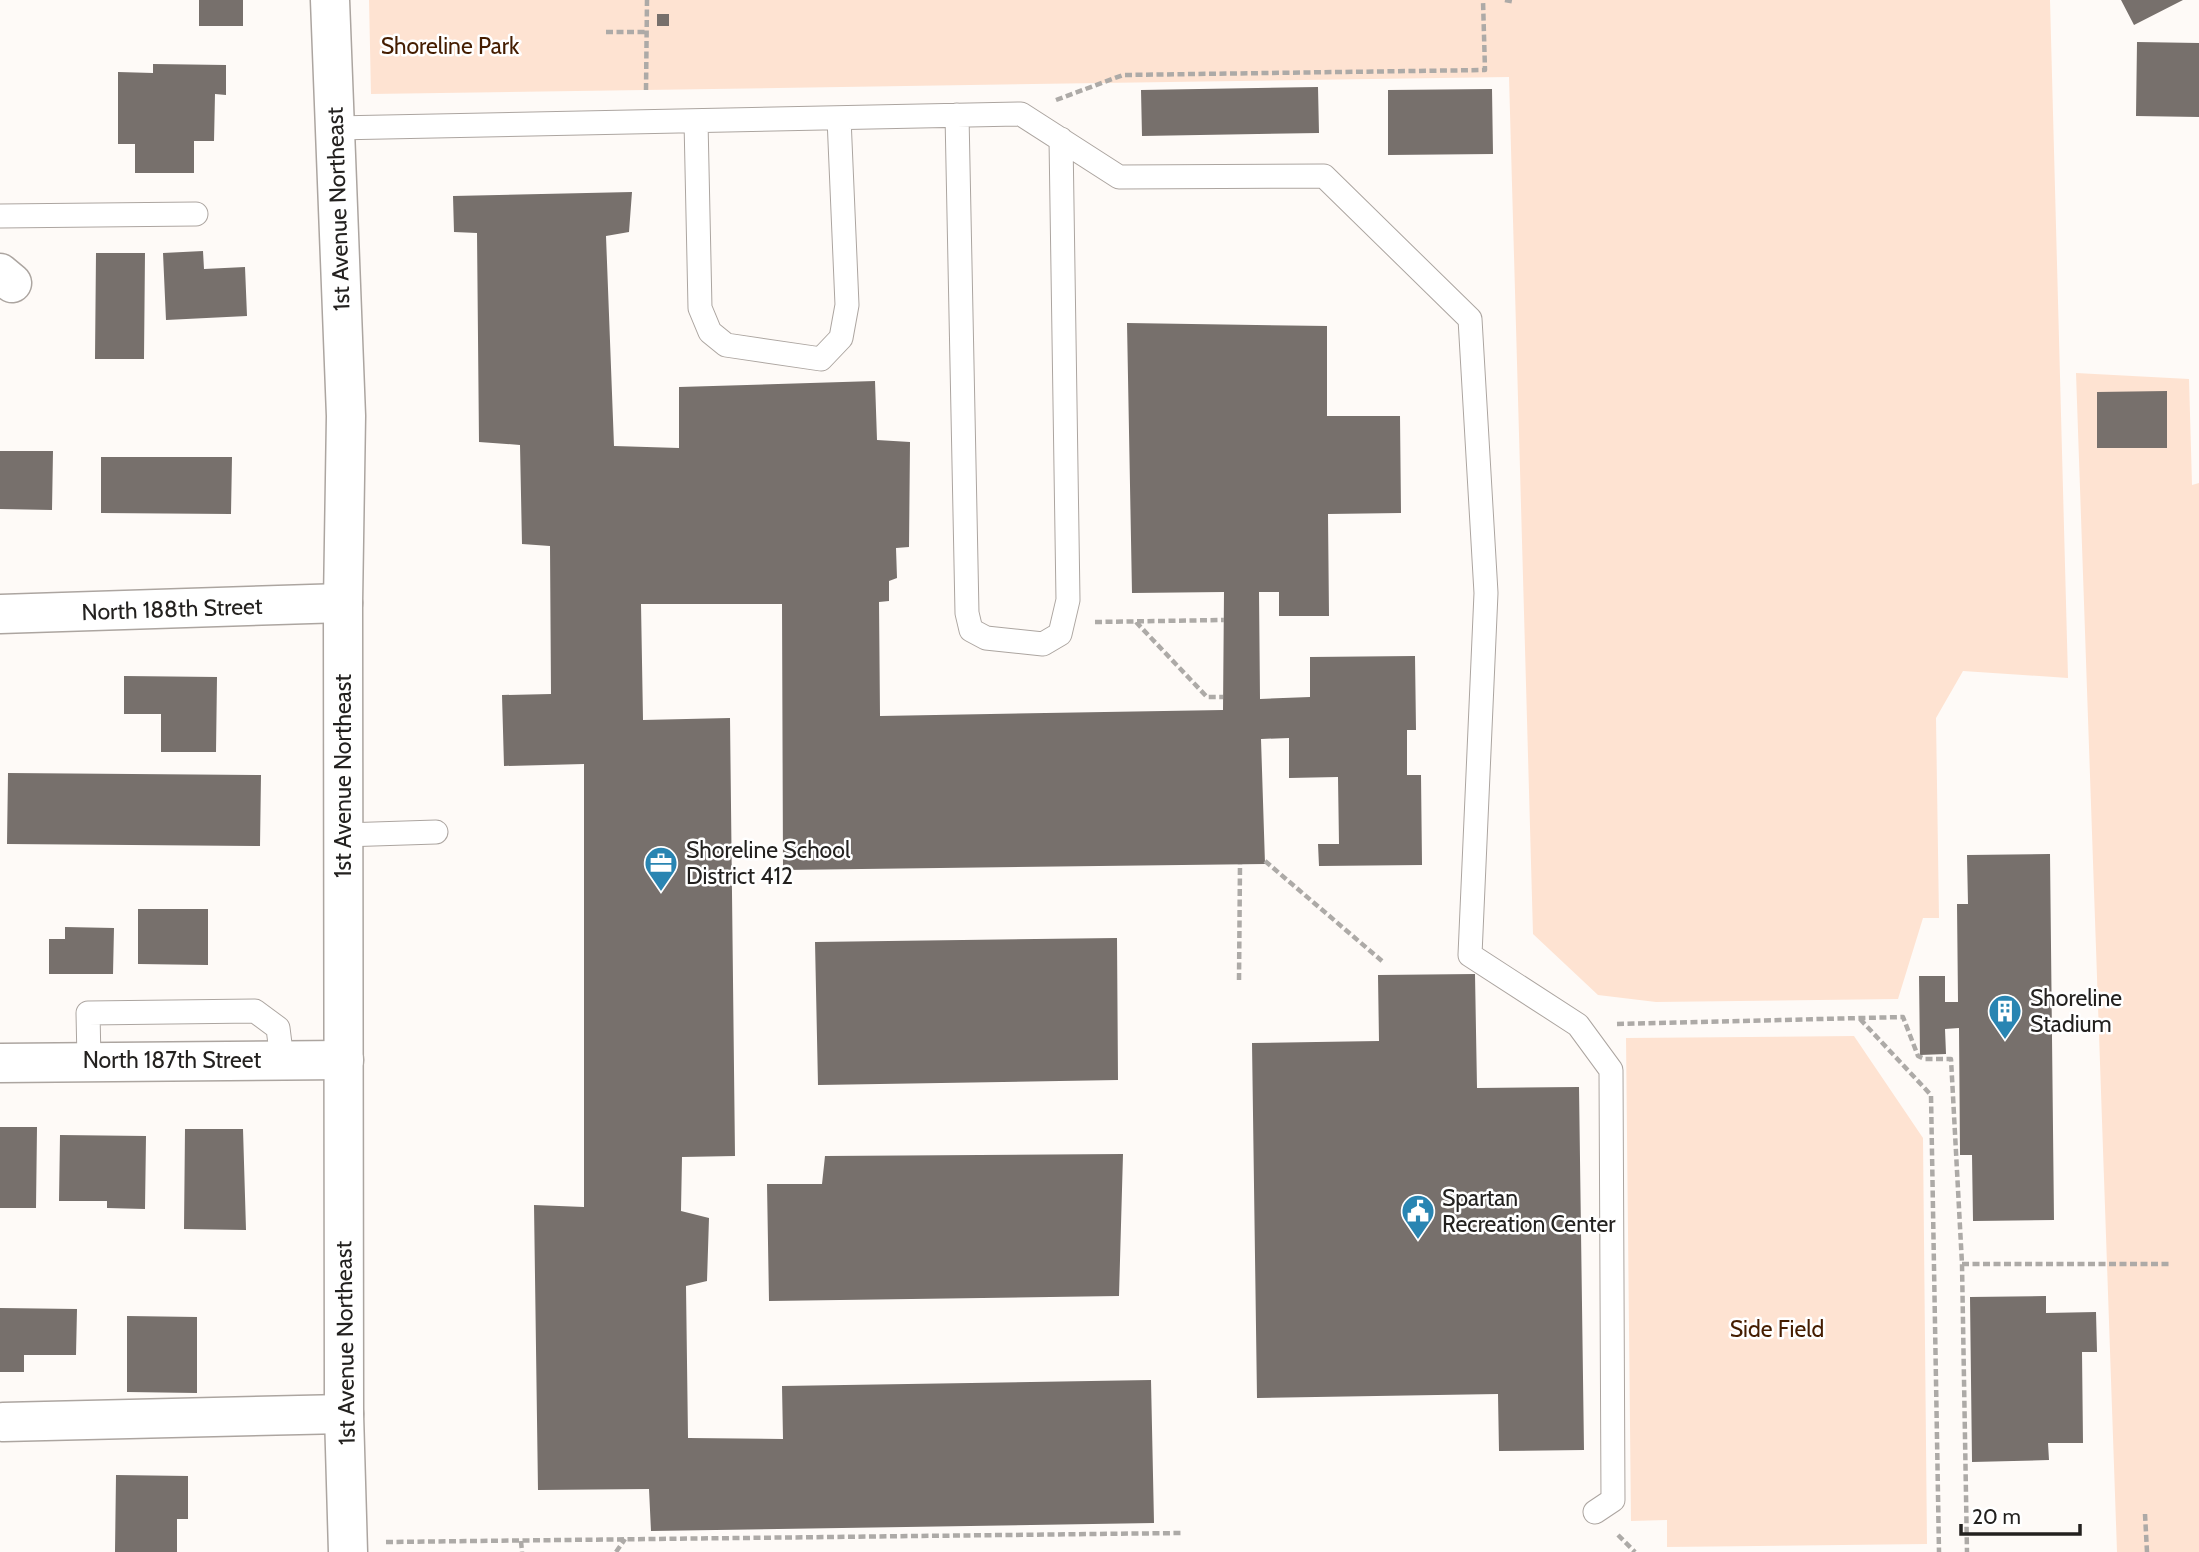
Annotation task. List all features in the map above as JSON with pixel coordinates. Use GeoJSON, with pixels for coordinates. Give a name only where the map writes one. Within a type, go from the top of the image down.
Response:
{"type":"FeatureCollection","features":[{"type":"Feature","properties":{"kind":"street","name":"1st Avenue Northeast"},"geometry":{"type":"LineString","coordinates":[[330,0],[346,416],[343,603],[344,1414],[348,1552]]}},
{"type":"Feature","properties":{"kind":"street","name":"North 188th Street"},"geometry":{"type":"LineString","coordinates":[[0,614],[343,603]]}},
{"type":"Feature","properties":{"kind":"street","name":"North 187th Street"},"geometry":{"type":"LineString","coordinates":[[0,1063],[89,1060],[344,1060]]}},
{"type":"Feature","properties":{"kind":"street"},"geometry":{"type":"LineString","coordinates":[[3,1422],[344,1414]]}},
{"type":"Feature","properties":{"kind":"lane"},"geometry":{"type":"LineString","coordinates":[[335,128],[1021,114],[1119,177],[1324,176],[1471,319],[1486,593],[1471,955],[1578,1025],[1611,1070],[1613,1500],[1595,1512]]}},
{"type":"Feature","properties":{"kind":"lane"},"geometry":{"type":"LineString","coordinates":[[957,115],[967,613],[971,630],[986,638],[1044,644],[1060,634],[1069,600],[1061,139]]}},
{"type":"Feature","properties":{"kind":"lane"},"geometry":{"type":"LineString","coordinates":[[696,121],[700,308],[710,332],[726,345],[821,359],[841,338],[847,305],[839,118]]}},
{"type":"Feature","properties":{"kind":"lane"},"geometry":{"type":"LineString","coordinates":[[0,216],[196,214]]}},
{"type":"Feature","properties":{"kind":"lane"},"geometry":{"type":"LineString","coordinates":[[343,835],[436,832]]}},
{"type":"Feature","properties":{"kind":"path"},"geometry":{"type":"LineString","coordinates":[[646,76],[647,0]]}},
{"type":"Feature","properties":{"kind":"path"},"geometry":{"type":"LineString","coordinates":[[1021,114],[1122,75],[1485,70],[1483,0]]}},
{"type":"Feature","properties":{"kind":"path"},"geometry":{"type":"LineString","coordinates":[[1506,0],[1515,2]]}},
{"type":"Feature","properties":{"kind":"path"},"geometry":{"type":"LineString","coordinates":[[606,32],[646,32]]}},
{"type":"Feature","properties":{"kind":"path"},"geometry":{"type":"LineString","coordinates":[[1063,623],[1224,620]]}},
{"type":"Feature","properties":{"kind":"path"},"geometry":{"type":"LineString","coordinates":[[1135,622],[1207,697],[1223,697]]}},
{"type":"Feature","properties":{"kind":"path"},"geometry":{"type":"LineString","coordinates":[[1265,861],[1382,961]]}},
{"type":"Feature","properties":{"kind":"path"},"geometry":{"type":"LineString","coordinates":[[1239,980],[1240,864]]}},
{"type":"Feature","properties":{"kind":"path"},"geometry":{"type":"LineString","coordinates":[[1578,1025],[1903,1017],[1918,1056],[1925,1059],[1951,1059],[1962,1264],[1967,1552]]}},
{"type":"Feature","properties":{"kind":"path"},"geometry":{"type":"LineString","coordinates":[[1860,1018],[1931,1095],[1939,1552]]}},
{"type":"Feature","properties":{"kind":"path"},"geometry":{"type":"LineString","coordinates":[[1962,1264],[2170,1264]]}},
{"type":"Feature","properties":{"kind":"path"},"geometry":{"type":"LineString","coordinates":[[2145,1514],[2147,1552]]}},
{"type":"Feature","properties":{"kind":"path"},"geometry":{"type":"LineString","coordinates":[[385,1542],[1183,1533]]}},
{"type":"Feature","properties":{"kind":"path"},"geometry":{"type":"LineString","coordinates":[[616,1552],[625,1539]]}},
{"type":"Feature","properties":{"kind":"path"},"geometry":{"type":"LineString","coordinates":[[521,1541],[522,1552]]}},
{"type":"Feature","properties":{"kind":"green space","name":"Shoreline Park"},"geometry":{"type":"Polygon","coordinates":[[[369,0],[2050,0],[2068,678],[1963,671],[1936,718],[1939,918],[1923,918],[1898,999],[1656,1002],[1598,995],[1533,934],[1509,77],[371,94],[369,0]]]}},
{"type":"Feature","properties":{"kind":"green space"},"geometry":{"type":"Polygon","coordinates":[[[2076,373],[2189,379],[2192,485],[2199,483],[2199,1552],[2117,1552],[2076,373]]]}},
{"type":"Feature","properties":{"kind":"green space","name":"Side Field"},"geometry":{"type":"Polygon","coordinates":[[[1854,1036],[1923,1138],[1927,1544],[1667,1547],[1667,1520],[1631,1521],[1626,1038],[1854,1036]]]}},
{"type":"Feature","properties":{"kind":"building"},"geometry":{"type":"Polygon","coordinates":[[[199,0],[243,0],[243,26],[199,26],[199,0]]]}},
{"type":"Feature","properties":{"kind":"building"},"geometry":{"type":"Polygon","coordinates":[[[2121,0],[2183,0],[2134,25],[2121,0]]]}},
{"type":"Feature","properties":{"kind":"building"},"geometry":{"type":"Polygon","coordinates":[[[657,14],[669,14],[669,26],[657,26],[657,14]]]}},
{"type":"Feature","properties":{"kind":"building"},"geometry":{"type":"Polygon","coordinates":[[[2137,42],[2199,43],[2199,117],[2136,116],[2137,42]]]}},
{"type":"Feature","properties":{"kind":"building"},"geometry":{"type":"Polygon","coordinates":[[[153,64],[226,65],[226,95],[215,94],[214,141],[194,141],[194,173],[135,173],[135,144],[118,144],[118,72],[153,73],[153,64]]]}},
{"type":"Feature","properties":{"kind":"building"},"geometry":{"type":"Polygon","coordinates":[[[1318,87],[1319,133],[1142,136],[1141,90],[1318,87]]]}},
{"type":"Feature","properties":{"kind":"building"},"geometry":{"type":"Polygon","coordinates":[[[1492,89],[1493,154],[1388,155],[1388,90],[1492,89]]]}},
{"type":"Feature","properties":{"kind":"building"},"geometry":{"type":"Polygon","coordinates":[[[632,192],[629,232],[606,236],[614,446],[679,448],[679,387],[875,381],[877,440],[910,442],[909,547],[896,548],[897,578],[889,581],[889,601],[879,602],[880,716],[1223,710],[1224,592],[1132,593],[1127,323],[1327,326],[1327,416],[1400,416],[1401,513],[1328,514],[1329,616],[1279,616],[1279,592],[1259,592],[1260,699],[1310,697],[1310,657],[1415,656],[1416,730],[1407,730],[1407,775],[1421,775],[1422,865],[1319,866],[1318,844],[1339,844],[1338,777],[1289,778],[1289,738],[1261,739],[1265,864],[783,870],[782,604],[641,604],[643,720],[730,718],[735,1156],[682,1157],[681,1211],[709,1218],[707,1281],[686,1286],[688,1438],[783,1439],[782,1386],[1151,1380],[1154,1523],[651,1531],[649,1489],[538,1490],[534,1205],[584,1207],[584,764],[504,766],[502,695],[551,694],[550,546],[522,544],[520,445],[479,442],[477,233],[454,232],[453,196],[632,192]]]}},
{"type":"Feature","properties":{"kind":"building"},"geometry":{"type":"Polygon","coordinates":[[[203,251],[204,269],[245,267],[247,316],[166,320],[163,253],[203,251]]]}},
{"type":"Feature","properties":{"kind":"building"},"geometry":{"type":"Polygon","coordinates":[[[96,253],[145,253],[144,359],[95,359],[96,253]]]}},
{"type":"Feature","properties":{"kind":"building"},"geometry":{"type":"Polygon","coordinates":[[[2167,391],[2167,448],[2097,448],[2097,392],[2167,391]]]}},
{"type":"Feature","properties":{"kind":"building"},"geometry":{"type":"Polygon","coordinates":[[[0,451],[53,451],[52,510],[0,509],[0,451]]]}},
{"type":"Feature","properties":{"kind":"building"},"geometry":{"type":"Polygon","coordinates":[[[101,457],[232,457],[231,514],[101,513],[101,457]]]}},
{"type":"Feature","properties":{"kind":"building"},"geometry":{"type":"Polygon","coordinates":[[[124,676],[217,677],[216,752],[161,752],[161,714],[124,714],[124,676]]]}},
{"type":"Feature","properties":{"kind":"building"},"geometry":{"type":"Polygon","coordinates":[[[8,773],[261,775],[260,846],[7,844],[8,773]]]}},
{"type":"Feature","properties":{"kind":"building","name":"Shoreline Stadium"},"geometry":{"type":"Polygon","coordinates":[[[2050,854],[2054,1220],[1973,1221],[1972,1155],[1960,1155],[1959,1028],[1945,1029],[1946,1054],[1920,1055],[1919,976],[1945,976],[1945,1002],[1958,1002],[1957,904],[1968,904],[1967,855],[2050,854]]]}},
{"type":"Feature","properties":{"kind":"building"},"geometry":{"type":"Polygon","coordinates":[[[138,909],[208,909],[208,965],[138,964],[138,909]]]}},
{"type":"Feature","properties":{"kind":"building"},"geometry":{"type":"Polygon","coordinates":[[[65,927],[114,928],[113,974],[49,974],[49,939],[65,939],[65,927]]]}},
{"type":"Feature","properties":{"kind":"building"},"geometry":{"type":"Polygon","coordinates":[[[1117,938],[1118,1080],[818,1085],[815,942],[1117,938]]]}},
{"type":"Feature","properties":{"kind":"building","name":"Spartan Recreation Center"},"geometry":{"type":"Polygon","coordinates":[[[1475,974],[1477,1088],[1579,1087],[1584,1450],[1499,1451],[1498,1394],[1257,1398],[1252,1043],[1379,1041],[1378,975],[1475,974]]]}},
{"type":"Feature","properties":{"kind":"building"},"geometry":{"type":"Polygon","coordinates":[[[0,1127],[37,1127],[36,1208],[0,1208],[0,1127]]]}},
{"type":"Feature","properties":{"kind":"building"},"geometry":{"type":"Polygon","coordinates":[[[185,1129],[243,1129],[246,1230],[184,1229],[185,1129]]]}},
{"type":"Feature","properties":{"kind":"building"},"geometry":{"type":"Polygon","coordinates":[[[60,1135],[146,1136],[145,1209],[107,1208],[107,1201],[59,1201],[60,1135]]]}},
{"type":"Feature","properties":{"kind":"building"},"geometry":{"type":"Polygon","coordinates":[[[1123,1154],[1119,1296],[769,1301],[767,1184],[822,1184],[825,1156],[1123,1154]]]}},
{"type":"Feature","properties":{"kind":"building"},"geometry":{"type":"Polygon","coordinates":[[[2046,1296],[2046,1313],[2096,1312],[2097,1352],[2082,1352],[2083,1443],[2048,1443],[2049,1460],[1972,1462],[1970,1297],[2046,1296]]]}},
{"type":"Feature","properties":{"kind":"building"},"geometry":{"type":"Polygon","coordinates":[[[0,1308],[77,1309],[76,1355],[24,1355],[24,1372],[0,1372],[0,1308]]]}},
{"type":"Feature","properties":{"kind":"building"},"geometry":{"type":"Polygon","coordinates":[[[127,1316],[197,1317],[197,1393],[127,1392],[127,1316]]]}},
{"type":"Feature","properties":{"kind":"building"},"geometry":{"type":"Polygon","coordinates":[[[116,1475],[188,1476],[188,1519],[177,1519],[177,1552],[115,1552],[116,1475]]]}},
{"type":"Feature","properties":{"kind":"place","name":"Shoreline School District 412"},"geometry":{"type":"Point","coordinates":[661,893]}},
{"type":"Feature","properties":{"kind":"place","name":"Shoreline Stadium"},"geometry":{"type":"Point","coordinates":[2005,1041]}},
{"type":"Feature","properties":{"kind":"place","name":"Spartan Recreation Center"},"geometry":{"type":"Point","coordinates":[1418,1241]}}]}
